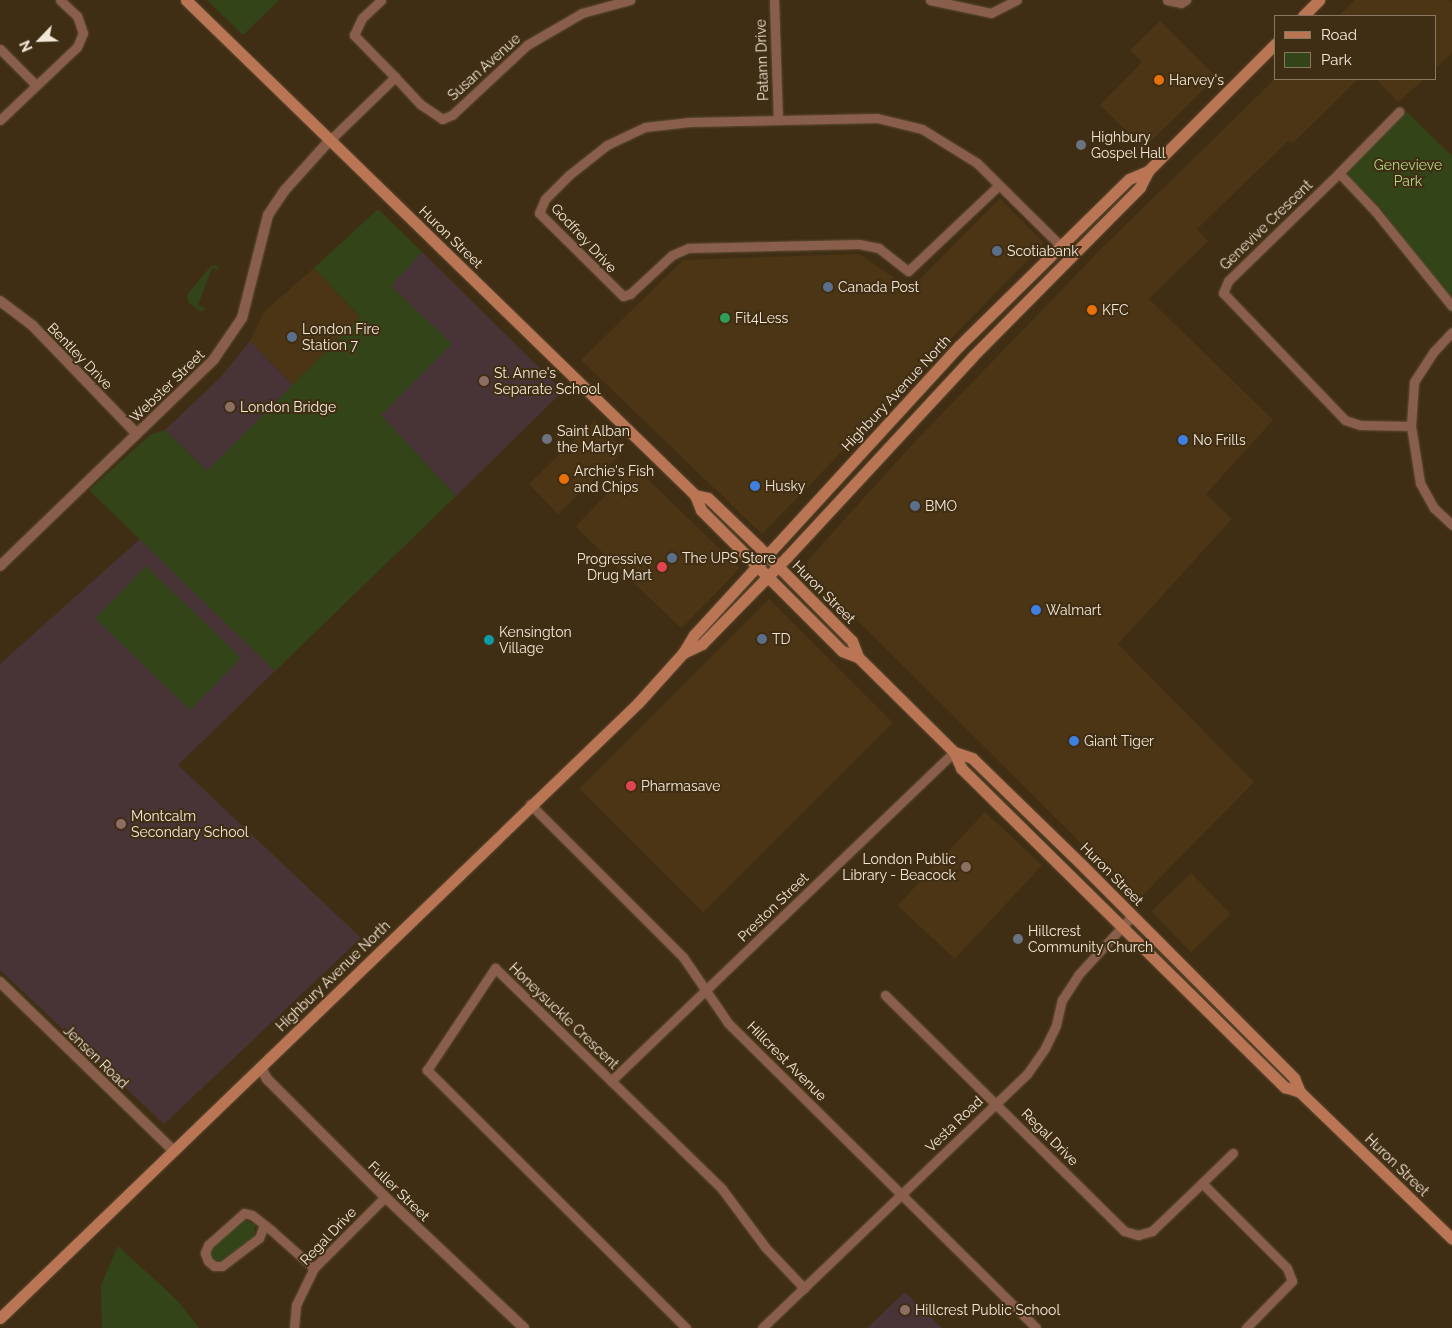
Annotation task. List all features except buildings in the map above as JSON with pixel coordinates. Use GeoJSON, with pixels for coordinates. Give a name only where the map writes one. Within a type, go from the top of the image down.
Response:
{"type":"FeatureCollection","features":[{"type":"Feature","properties":{"kind":"main road","name":"Huron Street"},"geometry":{"type":"LineString","coordinates":[[186,0],[695,496],[701,510],[842,651],[858,657],[954,752],[962,768],[1286,1087],[1300,1092]]}},
{"type":"Feature","properties":{"kind":"main road"},"geometry":{"type":"LineString","coordinates":[[1304,15],[1318,0]]}},
{"type":"Feature","properties":{"kind":"main road","name":"Highbury Avenue North"},"geometry":{"type":"LineString","coordinates":[[683,653],[702,644],[778,567],[972,357],[1140,187],[1148,171],[1274,46]]}},
{"type":"Feature","properties":{"kind":"main road","name":"Highbury Avenue North"},"geometry":{"type":"LineString","coordinates":[[0,1318],[261,1068],[530,804],[638,703],[683,653],[694,635],[959,346],[1129,179],[1148,171]]}},
{"type":"Feature","properties":{"kind":"main road","name":"Huron Street"},"geometry":{"type":"LineString","coordinates":[[695,496],[708,498],[767,555],[852,641],[858,657]]}},
{"type":"Feature","properties":{"kind":"main road","name":"Huron Street"},"geometry":{"type":"LineString","coordinates":[[954,752],[972,758],[1294,1078],[1300,1092],[1452,1239]]}},
{"type":"Feature","properties":{"kind":"street"},"geometry":{"type":"LineString","coordinates":[[0,120],[77,47],[83,33],[77,16],[60,0]]}},
{"type":"Feature","properties":{"kind":"street"},"geometry":{"type":"LineString","coordinates":[[330,140],[395,78],[354,36],[362,18],[382,0]]}},
{"type":"Feature","properties":{"kind":"street","name":"Susan Avenue"},"geometry":{"type":"LineString","coordinates":[[395,78],[420,104],[442,119],[452,115],[526,45],[582,13],[630,0]]}},
{"type":"Feature","properties":{"kind":"street","name":"Patann Drive"},"geometry":{"type":"LineString","coordinates":[[774,0],[778,120]]}},
{"type":"Feature","properties":{"kind":"street"},"geometry":{"type":"LineString","coordinates":[[930,0],[991,12],[1017,0]]}},
{"type":"Feature","properties":{"kind":"street"},"geometry":{"type":"LineString","coordinates":[[1167,0],[1183,2]]}},
{"type":"Feature","properties":{"kind":"street"},"geometry":{"type":"LineString","coordinates":[[0,49],[36,85]]}},
{"type":"Feature","properties":{"kind":"street"},"geometry":{"type":"LineString","coordinates":[[1400,112],[1338,173],[1375,211],[1429,282],[1452,306]]}},
{"type":"Feature","properties":{"kind":"street","name":"Godfrey Drive"},"geometry":{"type":"LineString","coordinates":[[998,186],[908,271],[879,248],[859,244],[688,248],[672,255],[630,294],[623,296],[539,213],[545,199],[569,175],[607,145],[645,127],[778,120],[877,118],[922,129],[977,163],[998,186],[1071,256]]}},
{"type":"Feature","properties":{"kind":"street","name":"Webster Street"},"geometry":{"type":"LineString","coordinates":[[0,566],[214,360],[242,318],[268,215],[285,190],[330,140]]}},
{"type":"Feature","properties":{"kind":"street","name":"Genevive Crescent"},"geometry":{"type":"LineString","coordinates":[[1338,173],[1228,281],[1223,293],[1345,420],[1360,426],[1411,426]]}},
{"type":"Feature","properties":{"kind":"street","name":"Bentley Drive"},"geometry":{"type":"LineString","coordinates":[[0,301],[32,326],[137,434]]}},
{"type":"Feature","properties":{"kind":"street"},"geometry":{"type":"LineString","coordinates":[[1452,332],[1434,351],[1414,382],[1411,426],[1420,484],[1434,508],[1452,525]]}},
{"type":"Feature","properties":{"kind":"street","name":"Preston Street"},"geometry":{"type":"LineString","coordinates":[[611,1081],[954,752]]}},
{"type":"Feature","properties":{"kind":"street","name":"Hillcrest Avenue"},"geometry":{"type":"LineString","coordinates":[[530,804],[683,957],[728,1023],[1036,1328]]}},
{"type":"Feature","properties":{"kind":"street","name":"Vesta Road"},"geometry":{"type":"LineString","coordinates":[[762,1328],[1027,1074],[1041,1055],[1056,1026],[1062,1000],[1078,975],[1132,915]]}},
{"type":"Feature","properties":{"kind":"street","name":"Honeysuckle Crescent"},"geometry":{"type":"LineString","coordinates":[[686,1328],[427,1070],[495,968],[722,1189],[765,1247],[804,1288]]}},
{"type":"Feature","properties":{"kind":"street","name":"Jensen Road"},"geometry":{"type":"LineString","coordinates":[[0,982],[174,1150]]}},
{"type":"Feature","properties":{"kind":"street","name":"Regal Drive"},"geometry":{"type":"LineString","coordinates":[[884,995],[996,1102],[1124,1230],[1138,1235],[1152,1231],[1233,1153]]}},
{"type":"Feature","properties":{"kind":"street","name":"Fuller Street"},"geometry":{"type":"LineString","coordinates":[[261,1068],[267,1080],[385,1198],[524,1328]]}},
{"type":"Feature","properties":{"kind":"street"},"geometry":{"type":"LineString","coordinates":[[1202,1183],[1287,1268],[1292,1281],[1246,1328]]}},
{"type":"Feature","properties":{"kind":"street","name":"Regal Drive"},"geometry":{"type":"LineString","coordinates":[[294,1328],[296,1305],[314,1268],[385,1198]]}},
{"type":"Feature","properties":{"kind":"street"},"geometry":{"type":"LineString","coordinates":[[264,1225],[259,1238],[222,1266],[214,1266],[208,1261],[205,1253],[208,1245],[240,1214],[249,1214],[264,1225],[314,1268]]}},
{"type":"Feature","properties":{"kind":"shaded area"},"geometry":{"type":"Polygon","coordinates":[[[1355,0],[1448,0],[1452,3],[1452,53],[1437,67],[1437,15],[1339,15],[1355,0]]]}},
{"type":"Feature","properties":{"kind":"shaded area"},"geometry":{"type":"Polygon","coordinates":[[[1160,21],[1216,77],[1144,148],[1100,105],[1142,62],[1130,50],[1160,21]]]}},
{"type":"Feature","properties":{"kind":"shaded area"},"geometry":{"type":"Polygon","coordinates":[[[1274,80],[1357,80],[1293,143],[1289,140],[1197,229],[1208,241],[1149,299],[1273,420],[1206,494],[1232,519],[1118,644],[1254,782],[1138,900],[809,572],[807,561],[910,447],[1102,248],[1274,80]]]}},
{"type":"Feature","properties":{"kind":"shaded area"},"geometry":{"type":"Polygon","coordinates":[[[1377,80],[1423,80],[1398,102],[1377,80]]]}},
{"type":"Feature","properties":{"kind":"shaded area"},"geometry":{"type":"Polygon","coordinates":[[[1000,198],[1044,243],[762,534],[581,360],[683,260],[859,254],[910,289],[1000,198]]]}},
{"type":"Feature","properties":{"kind":"shaded area","name":"St. Anne's Separate School"},"geometry":{"type":"Polygon","coordinates":[[[422,252],[563,391],[456,496],[381,415],[451,344],[390,285],[422,252]]]}},
{"type":"Feature","properties":{"kind":"shaded area"},"geometry":{"type":"Polygon","coordinates":[[[314,268],[360,317],[293,385],[250,341],[264,312],[314,268]]]}},
{"type":"Feature","properties":{"kind":"shaded area","name":"London Bridge"},"geometry":{"type":"Polygon","coordinates":[[[250,341],[293,385],[207,471],[165,430],[220,378],[250,341]]]}},
{"type":"Feature","properties":{"kind":"shaded area"},"geometry":{"type":"Polygon","coordinates":[[[595,420],[624,450],[558,514],[529,484],[595,420]]]}},
{"type":"Feature","properties":{"kind":"shaded area"},"geometry":{"type":"Polygon","coordinates":[[[634,466],[740,568],[681,629],[576,526],[634,466]]]}},
{"type":"Feature","properties":{"kind":"shaded area","name":"Montcalm Secondary School"},"geometry":{"type":"Polygon","coordinates":[[[140,539],[275,671],[178,765],[361,938],[164,1124],[0,970],[0,664],[140,539]]]}},
{"type":"Feature","properties":{"kind":"shaded area"},"geometry":{"type":"Polygon","coordinates":[[[769,599],[893,723],[703,912],[579,789],[769,599]]]}},
{"type":"Feature","properties":{"kind":"shaded area"},"geometry":{"type":"Polygon","coordinates":[[[985,812],[1042,865],[955,959],[898,906],[985,812]]]}},
{"type":"Feature","properties":{"kind":"shaded area"},"geometry":{"type":"Polygon","coordinates":[[[1191,873],[1231,914],[1191,952],[1151,911],[1191,873]]]}},
{"type":"Feature","properties":{"kind":"shaded area","name":"Hillcrest Public School"},"geometry":{"type":"Polygon","coordinates":[[[905,1292],[942,1328],[867,1328],[905,1292]]]}},
{"type":"Feature","properties":{"kind":"green space"},"geometry":{"type":"Polygon","coordinates":[[[207,0],[279,0],[243,35],[207,0]]]}},
{"type":"Feature","properties":{"kind":"green space","name":"Genevieve Park"},"geometry":{"type":"Polygon","coordinates":[[[1407,112],[1452,156],[1452,297],[1429,273],[1378,205],[1349,177],[1348,170],[1407,112]]]}},
{"type":"Feature","properties":{"kind":"green space"},"geometry":{"type":"Polygon","coordinates":[[[378,209],[422,252],[391,286],[452,344],[381,415],[456,496],[275,671],[89,490],[150,435],[165,430],[207,471],[360,317],[314,268],[378,209]]]}},
{"type":"Feature","properties":{"kind":"green space"},"geometry":{"type":"Polygon","coordinates":[[[217,265],[219,270],[212,268],[198,305],[207,309],[200,311],[188,302],[187,295],[211,266],[217,265]]]}},
{"type":"Feature","properties":{"kind":"green space"},"geometry":{"type":"Polygon","coordinates":[[[146,566],[241,658],[190,710],[95,619],[146,566]]]}},
{"type":"Feature","properties":{"kind":"green space"},"geometry":{"type":"Polygon","coordinates":[[[242,1219],[255,1224],[254,1237],[221,1261],[214,1260],[210,1255],[212,1247],[242,1219]]]}},
{"type":"Feature","properties":{"kind":"green space"},"geometry":{"type":"Polygon","coordinates":[[[118,1246],[178,1301],[199,1328],[102,1328],[101,1285],[118,1246]]]}},
{"type":"Feature","properties":{"kind":"place","name":"Harvey's"},"geometry":{"type":"Point","coordinates":[1159,80]}},
{"type":"Feature","properties":{"kind":"place","name":"Highbury Gospel Hall"},"geometry":{"type":"Point","coordinates":[1081,145]}},
{"type":"Feature","properties":{"kind":"place","name":"Scotiabank"},"geometry":{"type":"Point","coordinates":[997,251]}},
{"type":"Feature","properties":{"kind":"place","name":"Canada Post"},"geometry":{"type":"Point","coordinates":[828,287]}},
{"type":"Feature","properties":{"kind":"place","name":"KFC"},"geometry":{"type":"Point","coordinates":[1092,310]}},
{"type":"Feature","properties":{"kind":"place","name":"Fit4Less"},"geometry":{"type":"Point","coordinates":[725,318]}},
{"type":"Feature","properties":{"kind":"place","name":"London Fire Station 7"},"geometry":{"type":"Point","coordinates":[292,337]}},
{"type":"Feature","properties":{"kind":"place","name":"St. Anne's Separate School"},"geometry":{"type":"Point","coordinates":[484,381]}},
{"type":"Feature","properties":{"kind":"place","name":"London Bridge"},"geometry":{"type":"Point","coordinates":[230,407]}},
{"type":"Feature","properties":{"kind":"place","name":"Saint Alban the Martyr"},"geometry":{"type":"Point","coordinates":[547,439]}},
{"type":"Feature","properties":{"kind":"place","name":"No Frills"},"geometry":{"type":"Point","coordinates":[1183,440]}},
{"type":"Feature","properties":{"kind":"place","name":"Archie's Fish and Chips"},"geometry":{"type":"Point","coordinates":[564,479]}},
{"type":"Feature","properties":{"kind":"place","name":"Husky"},"geometry":{"type":"Point","coordinates":[755,486]}},
{"type":"Feature","properties":{"kind":"place","name":"BMO"},"geometry":{"type":"Point","coordinates":[915,506]}},
{"type":"Feature","properties":{"kind":"place","name":"The UPS Store"},"geometry":{"type":"Point","coordinates":[672,558]}},
{"type":"Feature","properties":{"kind":"place","name":"Progressive Drug Mart"},"geometry":{"type":"Point","coordinates":[662,567]}},
{"type":"Feature","properties":{"kind":"place","name":"Walmart"},"geometry":{"type":"Point","coordinates":[1036,610]}},
{"type":"Feature","properties":{"kind":"place","name":"TD"},"geometry":{"type":"Point","coordinates":[762,639]}},
{"type":"Feature","properties":{"kind":"place","name":"Kensington Village"},"geometry":{"type":"Point","coordinates":[489,640]}},
{"type":"Feature","properties":{"kind":"place","name":"Giant Tiger"},"geometry":{"type":"Point","coordinates":[1074,741]}},
{"type":"Feature","properties":{"kind":"place","name":"Pharmasave"},"geometry":{"type":"Point","coordinates":[631,786]}},
{"type":"Feature","properties":{"kind":"place","name":"Montcalm Secondary School"},"geometry":{"type":"Point","coordinates":[121,824]}},
{"type":"Feature","properties":{"kind":"place","name":"London Public Library - Beacock"},"geometry":{"type":"Point","coordinates":[966,867]}},
{"type":"Feature","properties":{"kind":"place","name":"Hillcrest Community Church"},"geometry":{"type":"Point","coordinates":[1018,939]}},
{"type":"Feature","properties":{"kind":"place","name":"Hillcrest Public School"},"geometry":{"type":"Point","coordinates":[905,1310]}}]}
